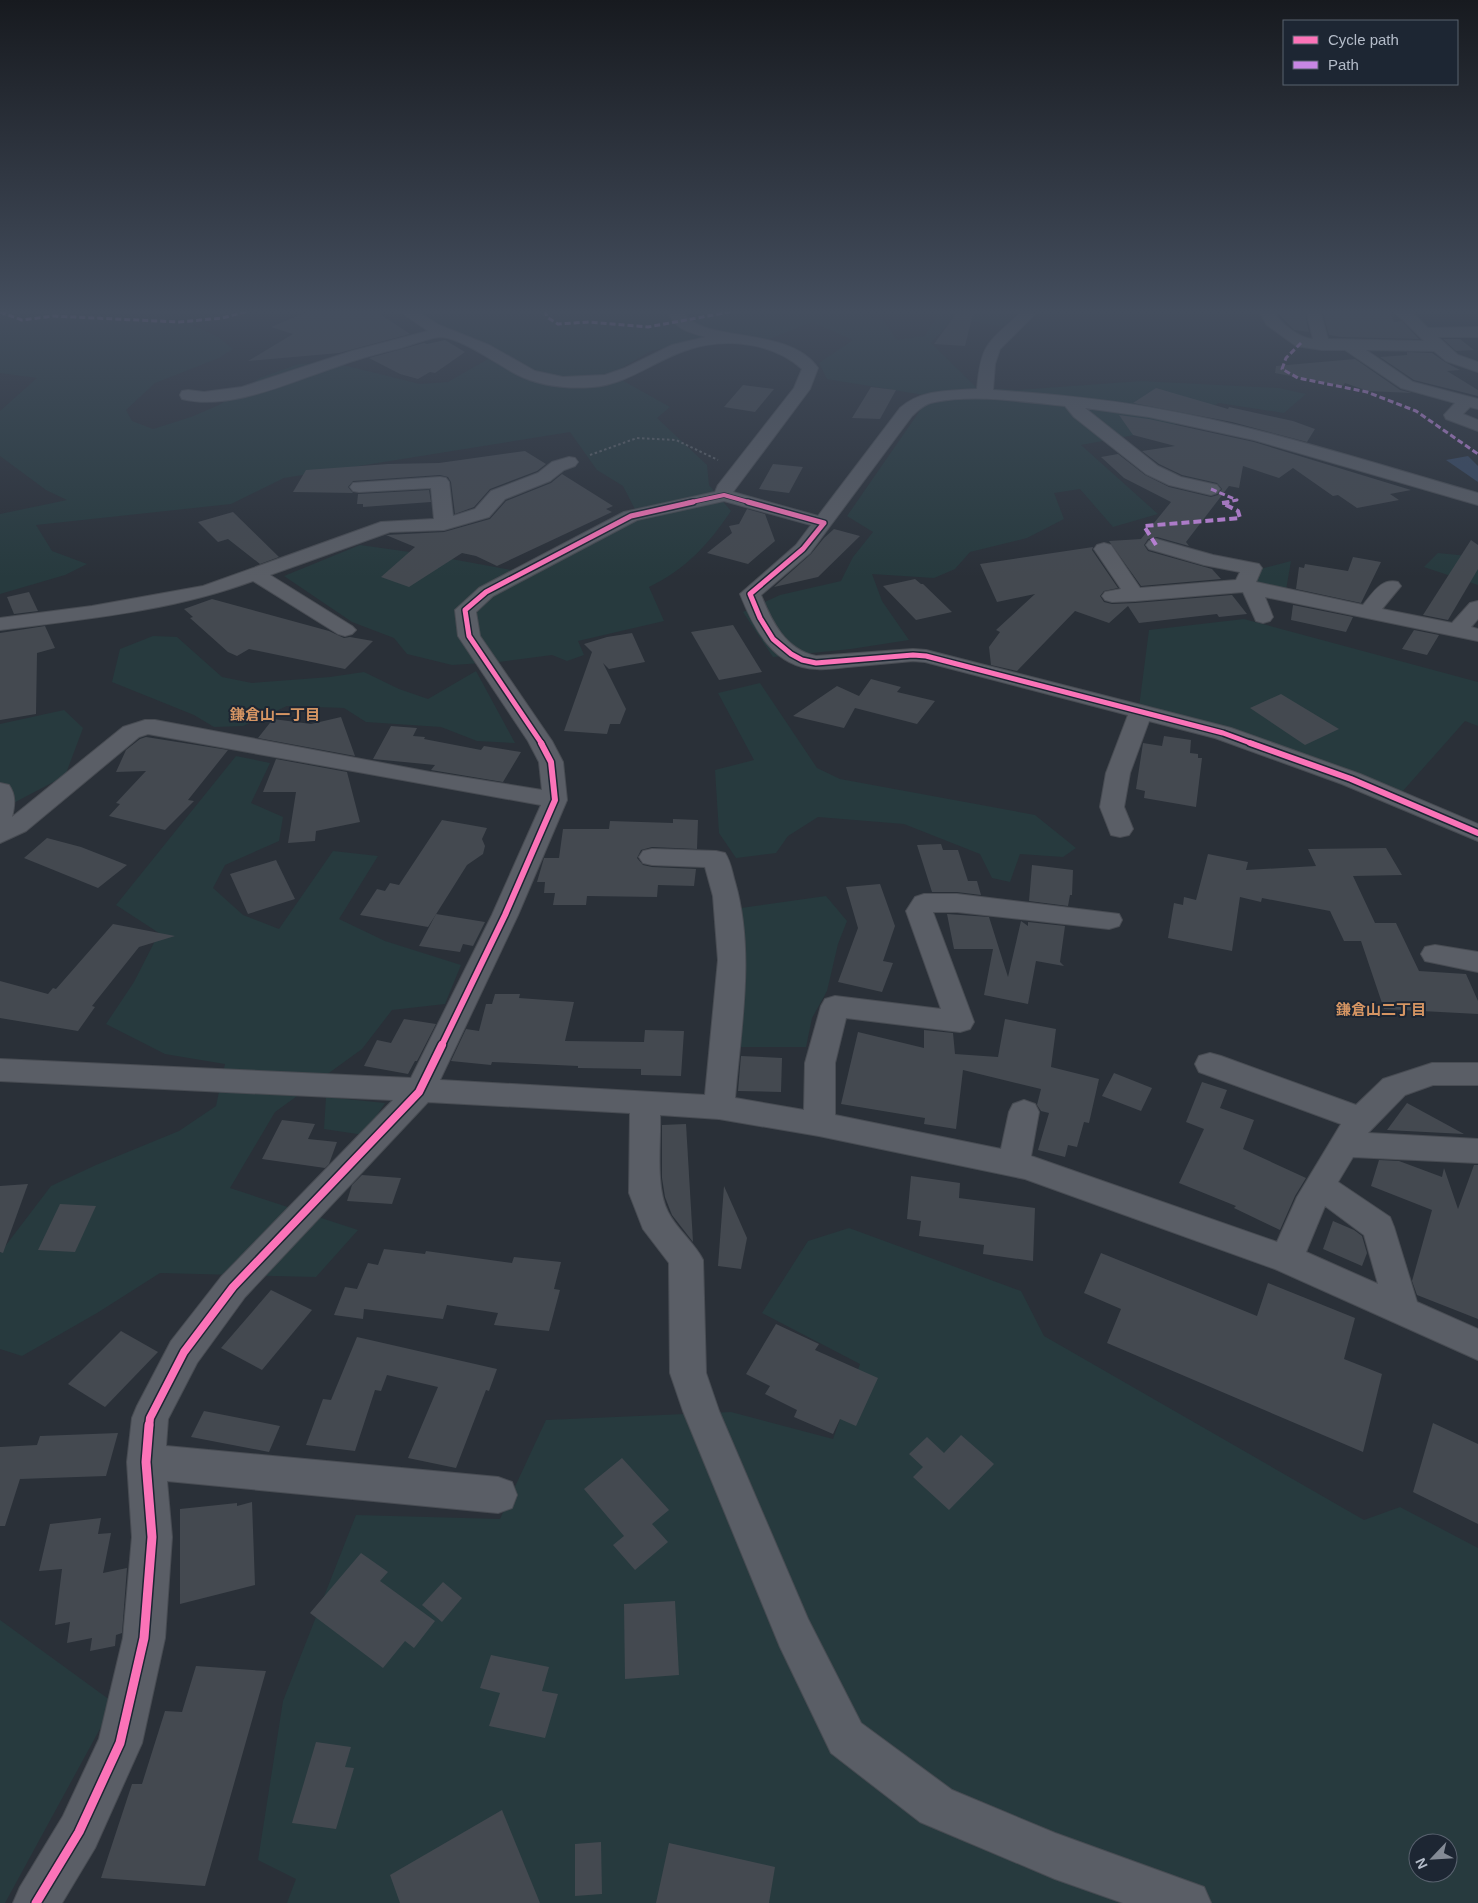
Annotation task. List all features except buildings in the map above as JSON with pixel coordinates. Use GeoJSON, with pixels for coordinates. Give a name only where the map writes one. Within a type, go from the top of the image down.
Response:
{"type":"FeatureCollection","features":[{"type":"Feature","properties":{"kind":"street"},"geometry":{"type":"LineString","coordinates":[[724,495],[724,489],[740,467],[794,399]]}},
{"type":"Feature","properties":{"kind":"street"},"geometry":{"type":"LineString","coordinates":[[926,399],[915,404],[906,412],[803,549],[750,594],[760,620],[781,648],[790,656],[802,661],[816,662],[913,655],[926,656],[1223,732],[1351,779],[1478,833]]}},
{"type":"Feature","properties":{"kind":"street"},"geometry":{"type":"LineString","coordinates":[[1036,399],[1149,412],[1258,436],[1478,498]]}},
{"type":"Feature","properties":{"kind":"street"},"geometry":{"type":"LineString","coordinates":[[1460,399],[1473,402]]}},
{"type":"Feature","properties":{"kind":"street"},"geometry":{"type":"LineString","coordinates":[[1070,402],[1080,413],[1152,470],[1175,481],[1211,489]]}},
{"type":"Feature","properties":{"kind":"street"},"geometry":{"type":"LineString","coordinates":[[1473,402],[1452,415],[1478,426]]}},
{"type":"Feature","properties":{"kind":"street"},"geometry":{"type":"LineString","coordinates":[[0,624],[92,612],[206,591],[388,526],[444,524],[482,514],[498,495],[544,477],[558,466],[569,462]]}},
{"type":"Feature","properties":{"kind":"street"},"geometry":{"type":"LineString","coordinates":[[359,488],[440,482],[444,524]]}},
{"type":"Feature","properties":{"kind":"street"},"geometry":{"type":"LineString","coordinates":[[36,1903],[79,1832],[120,1743],[144,1638],[152,1537],[146,1462],[150,1418],[184,1352],[233,1287],[418,1092],[514,897],[555,800],[551,762],[540,741],[469,636],[465,610],[486,592],[631,516],[724,495],[824,523]]}},
{"type":"Feature","properties":{"kind":"street"},"geometry":{"type":"LineString","coordinates":[[1156,545],[1211,561],[1252,568],[1248,586],[1263,617]]}},
{"type":"Feature","properties":{"kind":"street"},"geometry":{"type":"LineString","coordinates":[[1104,549],[1135,595]]}},
{"type":"Feature","properties":{"kind":"street"},"geometry":{"type":"LineString","coordinates":[[253,574],[345,630]]}},
{"type":"Feature","properties":{"kind":"street"},"geometry":{"type":"LineString","coordinates":[[1112,596],[1248,586],[1478,635]]}},
{"type":"Feature","properties":{"kind":"street"},"geometry":{"type":"LineString","coordinates":[[1369,611],[1391,586]]}},
{"type":"Feature","properties":{"kind":"street"},"geometry":{"type":"LineString","coordinates":[[1457,630],[1476,607]]}},
{"type":"Feature","properties":{"kind":"street"},"geometry":{"type":"LineString","coordinates":[[1120,829],[1112,807],[1118,773],[1141,712]]}},
{"type":"Feature","properties":{"kind":"street"},"geometry":{"type":"LineString","coordinates":[[0,836],[24,820],[131,732],[145,727],[155,727],[430,779],[555,800]]}},
{"type":"Feature","properties":{"kind":"street"},"geometry":{"type":"LineString","coordinates":[[0,790],[3,805],[0,817]]}},
{"type":"Feature","properties":{"kind":"street"},"geometry":{"type":"LineString","coordinates":[[652,857],[716,859],[726,896],[732,960],[719,1107]]}},
{"type":"Feature","properties":{"kind":"street"},"geometry":{"type":"LineString","coordinates":[[818,1124],[820,1063],[834,1006],[960,1022],[919,911],[924,903],[957,903],[1109,920]]}},
{"type":"Feature","properties":{"kind":"street"},"geometry":{"type":"LineString","coordinates":[[1435,954],[1478,962]]}},
{"type":"Feature","properties":{"kind":"street"},"geometry":{"type":"LineString","coordinates":[[1210,1064],[1352,1132],[1478,1151]]}},
{"type":"Feature","properties":{"kind":"street"},"geometry":{"type":"LineString","coordinates":[[0,1070],[645,1102],[719,1107],[818,1124],[1027,1167],[1287,1259],[1478,1345]]}},
{"type":"Feature","properties":{"kind":"street"},"geometry":{"type":"LineString","coordinates":[[1287,1259],[1308,1206],[1352,1132],[1394,1087],[1432,1074],[1478,1074]]}},
{"type":"Feature","properties":{"kind":"street"},"geometry":{"type":"LineString","coordinates":[[645,1102],[645,1192],[655,1220],[686,1260],[688,1373],[700,1411],[794,1633],[846,1738],[936,1806],[1055,1856],[1188,1903]]}},
{"type":"Feature","properties":{"kind":"street"},"geometry":{"type":"LineString","coordinates":[[1014,1164],[1024,1112]]}},
{"type":"Feature","properties":{"kind":"street"},"geometry":{"type":"LineString","coordinates":[[1320,1186],[1378,1227],[1403,1311]]}},
{"type":"Feature","properties":{"kind":"street"},"geometry":{"type":"LineString","coordinates":[[146,1462],[498,1495]]}},
{"type":"Feature","properties":{"kind":"path"},"geometry":{"type":"LineString","coordinates":[[569,462],[637,438],[685,442],[708,456],[740,467]]}},
{"type":"Feature","properties":{"kind":"green space"},"geometry":{"type":"Polygon","coordinates":[[[14,399],[138,399],[126,410],[132,421],[153,429],[191,417],[228,399],[655,399],[670,407],[657,418],[707,465],[709,485],[731,511],[714,535],[695,555],[674,572],[649,587],[664,621],[578,641],[584,655],[567,661],[552,655],[499,662],[452,665],[407,654],[394,638],[352,622],[284,576],[360,545],[424,554],[511,570],[640,519],[623,486],[597,470],[570,432],[284,478],[231,504],[36,525],[52,551],[87,564],[65,575],[0,594],[0,514],[67,500],[46,490],[0,456],[0,411],[14,399]]]}},
{"type":"Feature","properties":{"kind":"green space"},"geometry":{"type":"Polygon","coordinates":[[[928,399],[1300,399],[1284,413],[1219,403],[1166,429],[1081,445],[1158,514],[1113,527],[1080,489],[1054,493],[1064,519],[1027,538],[970,552],[955,569],[934,578],[872,574],[882,601],[909,640],[851,649],[773,657],[743,612],[780,595],[841,581],[853,557],[873,532],[847,516],[928,399]]]}},
{"type":"Feature","properties":{"kind":"green space"},"geometry":{"type":"Polygon","coordinates":[[[1438,553],[1478,557],[1478,585],[1424,567],[1438,553]]]}},
{"type":"Feature","properties":{"kind":"green space"},"geometry":{"type":"Polygon","coordinates":[[[1291,561],[1286,590],[1261,585],[1254,580],[1260,569],[1291,561]]]}},
{"type":"Feature","properties":{"kind":"green space"},"geometry":{"type":"Polygon","coordinates":[[[1244,619],[1478,682],[1478,726],[1465,721],[1402,792],[1139,707],[1149,630],[1244,619]]]}},
{"type":"Feature","properties":{"kind":"green space"},"geometry":{"type":"Polygon","coordinates":[[[153,636],[177,637],[222,677],[252,683],[330,677],[364,672],[399,689],[428,699],[476,671],[515,743],[477,741],[441,727],[366,722],[344,708],[287,706],[243,726],[214,727],[194,715],[112,682],[120,649],[153,636]]]}},
{"type":"Feature","properties":{"kind":"green space"},"geometry":{"type":"Polygon","coordinates":[[[760,683],[817,768],[840,779],[1035,815],[1076,848],[1063,857],[1020,854],[1010,882],[992,878],[980,854],[904,824],[818,817],[788,836],[776,853],[736,858],[719,833],[715,770],[754,760],[718,693],[760,683]]]}},
{"type":"Feature","properties":{"kind":"green space"},"geometry":{"type":"Polygon","coordinates":[[[64,710],[83,728],[65,776],[0,810],[0,724],[64,710]]]}},
{"type":"Feature","properties":{"kind":"green space"},"geometry":{"type":"Polygon","coordinates":[[[236,756],[270,763],[251,803],[283,817],[279,841],[225,865],[213,888],[243,915],[279,929],[333,851],[378,856],[339,919],[385,941],[461,965],[445,1004],[392,1010],[362,1049],[275,1112],[230,1188],[358,1230],[316,1277],[160,1273],[97,1313],[22,1356],[0,1349],[0,1253],[51,1186],[96,1165],[179,1131],[216,1106],[225,1064],[165,1054],[106,1024],[134,982],[159,933],[116,905],[236,756]]]}},
{"type":"Feature","properties":{"kind":"green space"},"geometry":{"type":"Polygon","coordinates":[[[826,896],[847,921],[838,944],[827,991],[812,1018],[806,1047],[733,1047],[734,909],[826,896]]]}},
{"type":"Feature","properties":{"kind":"green space"},"geometry":{"type":"Polygon","coordinates":[[[326,1097],[385,1103],[364,1135],[324,1129],[326,1097]]]}},
{"type":"Feature","properties":{"kind":"green space"},"geometry":{"type":"Polygon","coordinates":[[[849,1228],[1021,1291],[1044,1336],[1364,1520],[1400,1507],[1478,1548],[1478,1903],[287,1903],[296,1879],[258,1860],[283,1701],[356,1515],[500,1519],[546,1420],[731,1412],[833,1439],[860,1364],[762,1313],[808,1241],[849,1228]]]}},
{"type":"Feature","properties":{"kind":"green space"},"geometry":{"type":"Polygon","coordinates":[[[0,1620],[114,1703],[5,1903],[0,1903],[0,1620]]]}},
{"type":"Feature","properties":{"kind":"water"},"geometry":{"type":"Polygon","coordinates":[[[1468,456],[1478,466],[1478,482],[1446,460],[1468,456]]]}},
{"type":"Feature","properties":{"kind":"marked path"},"geometry":{"type":"LineString","coordinates":[[1385,399],[1416,411],[1478,454]]}},
{"type":"Feature","properties":{"kind":"marked path"},"geometry":{"type":"LineString","coordinates":[[1156,545],[1144,526],[1240,518],[1238,511],[1222,503],[1237,500],[1211,489]]}},
{"type":"Feature","properties":{"kind":"cycle path"},"geometry":{"type":"LineString","coordinates":[[36,1903],[79,1832],[120,1743],[144,1638],[152,1537],[146,1462],[150,1418],[184,1352],[233,1287],[419,1092],[505,915],[555,800],[551,762],[540,741],[469,636],[465,610],[486,592],[631,516],[724,495],[824,523],[803,549],[750,594],[760,618],[773,639],[781,647],[802,660],[816,663],[913,655],[926,656],[1223,733],[1351,779],[1478,833]]}},
{"type":"Feature","properties":{"kind":"district","name":"鎌倉山一丁目"},"geometry":{"type":"Point","coordinates":[275,715]}},
{"type":"Feature","properties":{"kind":"district","name":"鎌倉山二丁目"},"geometry":{"type":"Point","coordinates":[1381,1010]}}]}
